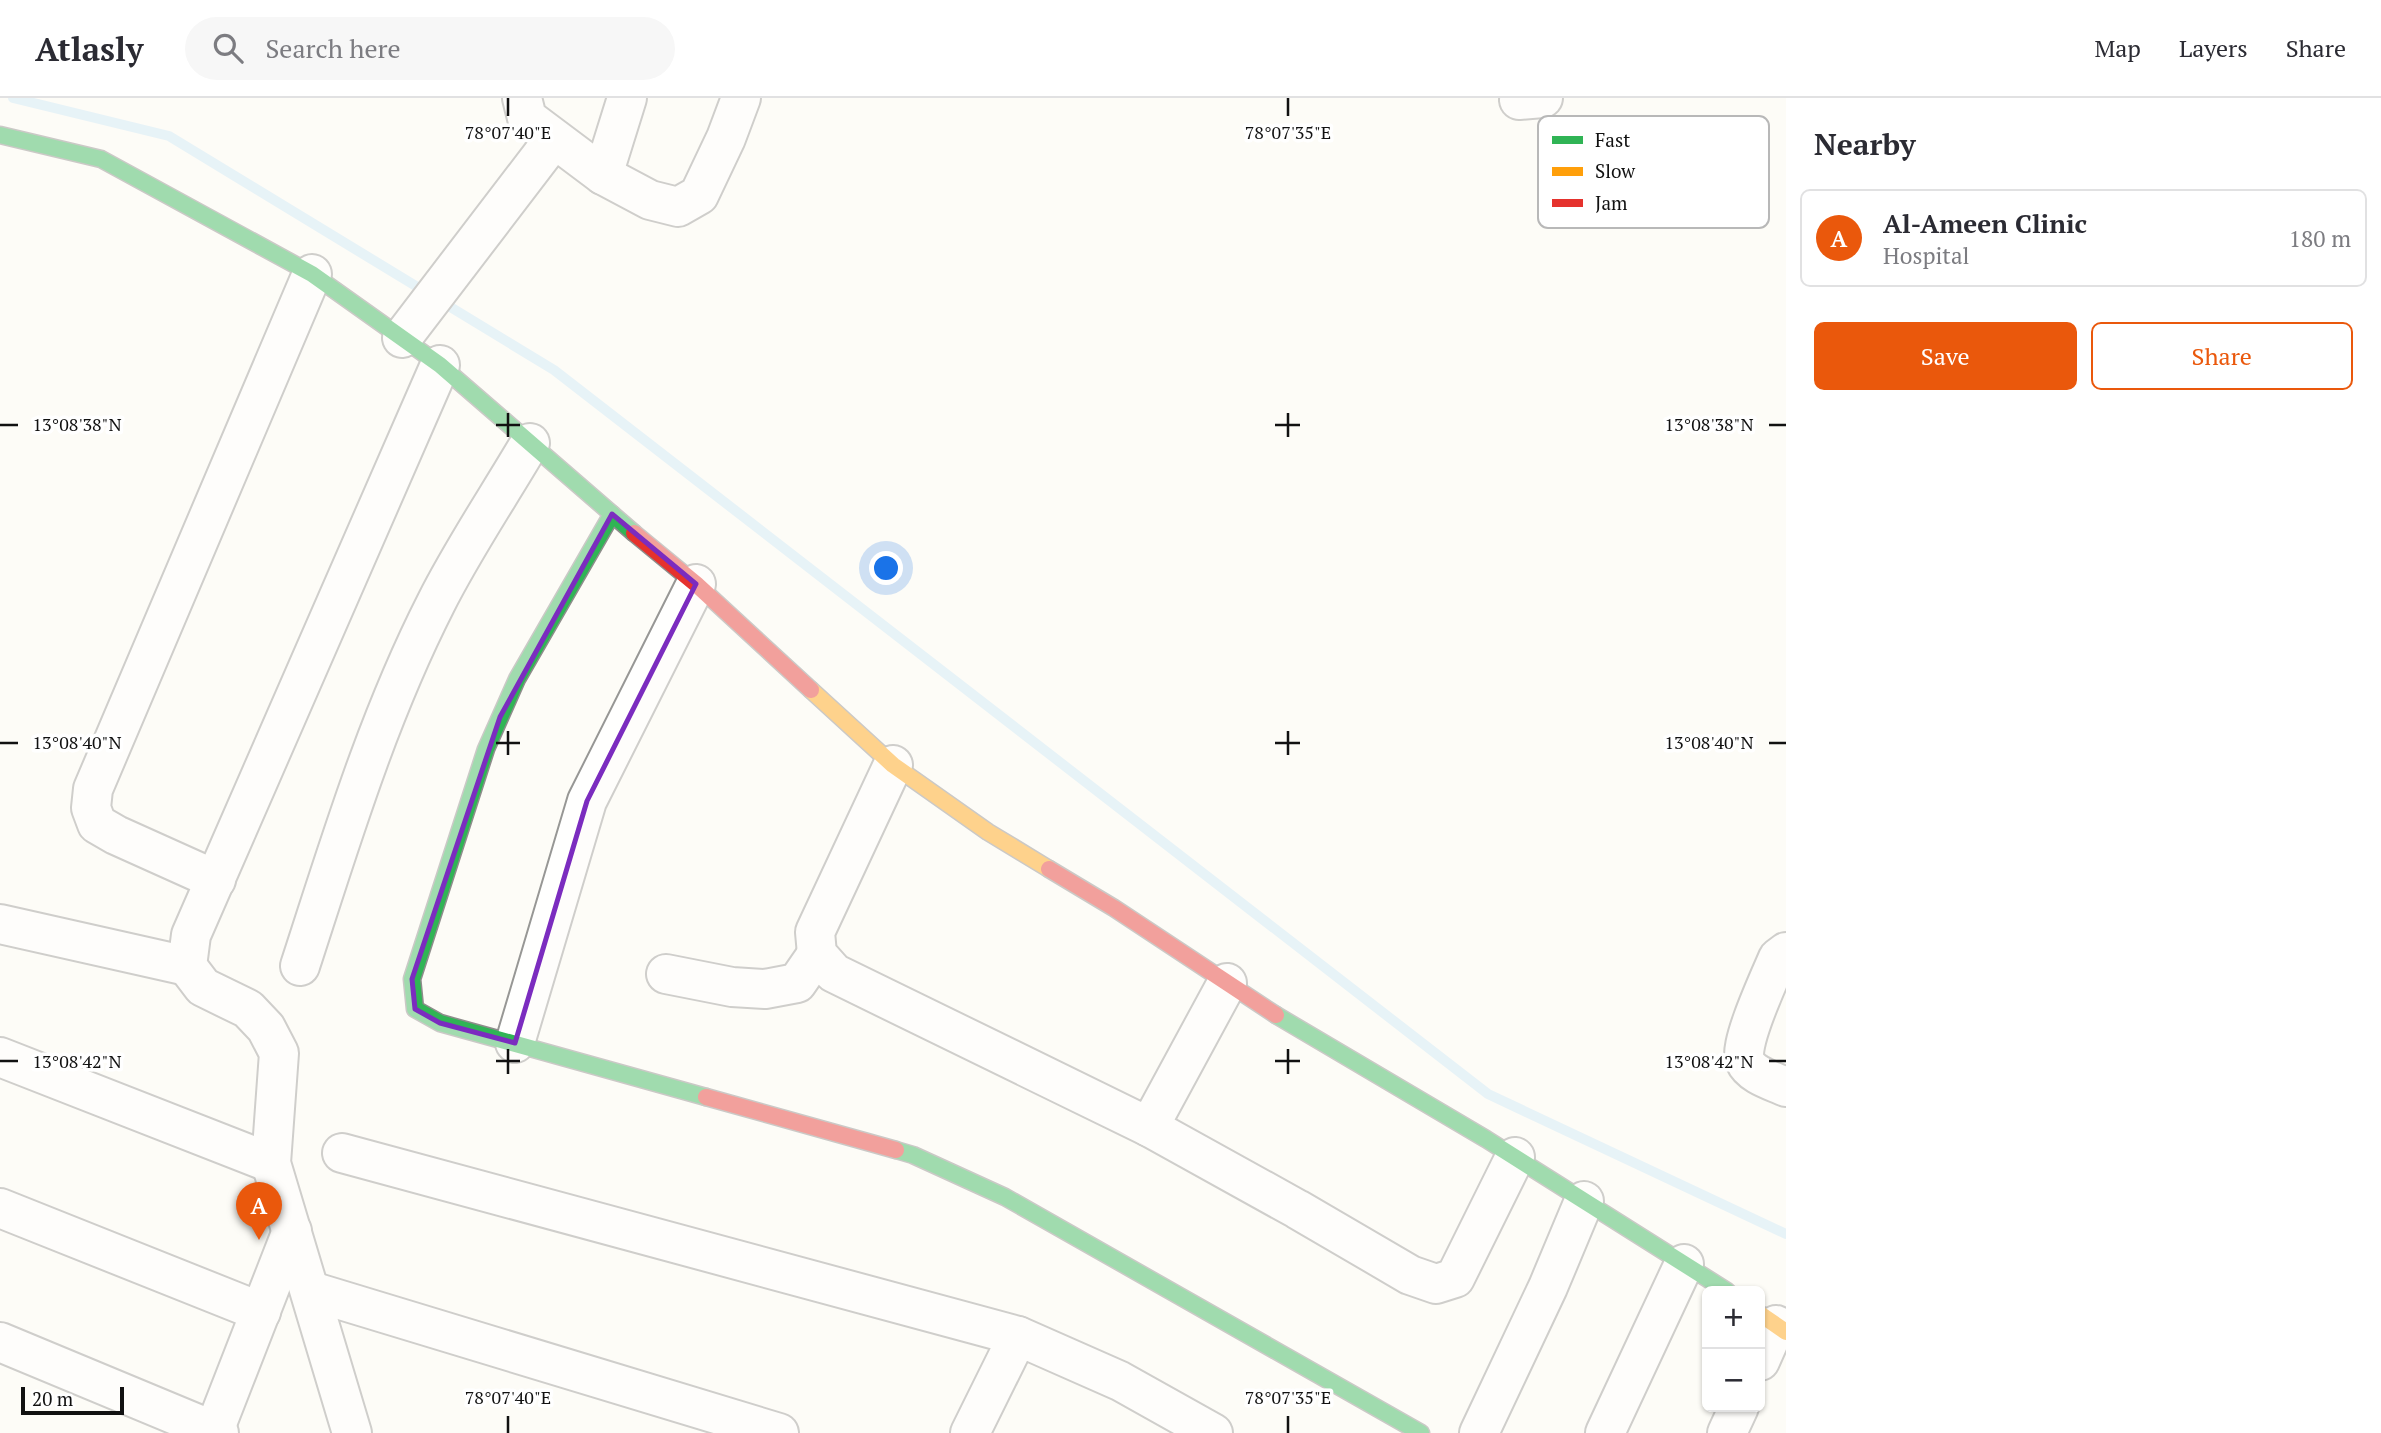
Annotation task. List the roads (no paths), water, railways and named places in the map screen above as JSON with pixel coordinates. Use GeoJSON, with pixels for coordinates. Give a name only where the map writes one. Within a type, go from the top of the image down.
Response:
{"type":"FeatureCollection","features":[{"type":"Feature","properties":{"kind":"street"},"geometry":{"type":"LineString","coordinates":[[522,98],[527,118],[603,175],[650,200],[678,207],[699,195],[726,138],[741,98]]}},
{"type":"Feature","properties":{"kind":"street"},"geometry":{"type":"LineString","coordinates":[[603,175],[627,98]]}},
{"type":"Feature","properties":{"kind":"street"},"geometry":{"type":"LineString","coordinates":[[0,135],[101,159],[411,326],[440,365],[696,584],[893,765],[988,832],[1114,908],[1271,1012],[1516,1157],[1719,1286]]}},
{"type":"Feature","properties":{"kind":"street"},"geometry":{"type":"LineString","coordinates":[[411,326],[554,139]]}},
{"type":"Feature","properties":{"kind":"street"},"geometry":{"type":"LineString","coordinates":[[216,880],[97,824],[91,808],[93,789],[312,274]]}},
{"type":"Feature","properties":{"kind":"street"},"geometry":{"type":"LineString","coordinates":[[187,966],[191,935],[440,365]]}},
{"type":"Feature","properties":{"kind":"street"},"geometry":{"type":"LineString","coordinates":[[300,966],[357,789],[391,701],[436,603],[530,443]]}},
{"type":"Feature","properties":{"kind":"street"},"geometry":{"type":"LineString","coordinates":[[612,514],[517,679],[486,749],[412,979],[415,1009],[440,1023],[912,1155],[1005,1197],[1421,1433]]}},
{"type":"Feature","properties":{"kind":"street"},"geometry":{"type":"LineString","coordinates":[[515,1043],[587,801],[696,584]]}},
{"type":"Feature","properties":{"kind":"street"},"geometry":{"type":"LineString","coordinates":[[893,765],[815,933],[817,954],[834,973],[1149,1127],[1410,1275],[1436,1284],[1455,1279],[1516,1157]]}},
{"type":"Feature","properties":{"kind":"street"},"geometry":{"type":"LineString","coordinates":[[0,924],[187,966],[203,988],[248,1009],[266,1028],[279,1053],[271,1163],[352,1433]]}},
{"type":"Feature","properties":{"kind":"street"},"geometry":{"type":"LineString","coordinates":[[1786,953],[1778,958],[1744,1042],[1744,1060],[1752,1070],[1786,1087]]}},
{"type":"Feature","properties":{"kind":"street"},"geometry":{"type":"LineString","coordinates":[[666,974],[732,988],[765,989],[797,984],[817,954]]}},
{"type":"Feature","properties":{"kind":"street"},"geometry":{"type":"LineString","coordinates":[[1149,1127],[1227,983]]}},
{"type":"Feature","properties":{"kind":"street"},"geometry":{"type":"LineString","coordinates":[[0,1057],[271,1163]]}},
{"type":"Feature","properties":{"kind":"street"},"geometry":{"type":"LineString","coordinates":[[342,1153],[1018,1336],[1120,1381],[1213,1433]]}},
{"type":"Feature","properties":{"kind":"street"},"geometry":{"type":"LineString","coordinates":[[1479,1433],[1548,1287],[1584,1201]]}},
{"type":"Feature","properties":{"kind":"street"},"geometry":{"type":"LineString","coordinates":[[0,1208],[261,1312]]}},
{"type":"Feature","properties":{"kind":"street"},"geometry":{"type":"LineString","coordinates":[[0,1342],[216,1432],[292,1231]]}},
{"type":"Feature","properties":{"kind":"street"},"geometry":{"type":"LineString","coordinates":[[1605,1433],[1685,1264]]}},
{"type":"Feature","properties":{"kind":"street"},"geometry":{"type":"LineString","coordinates":[[311,1290],[779,1433]]}},
{"type":"Feature","properties":{"kind":"street"},"geometry":{"type":"LineString","coordinates":[[1765,1349],[1774,1324]]}},
{"type":"Feature","properties":{"kind":"street"},"geometry":{"type":"LineString","coordinates":[[977,1431],[1018,1336]]}},
{"type":"Feature","properties":{"kind":"street"},"geometry":{"type":"LineString","coordinates":[[1727,1433],[1737,1412]]}},
{"type":"Feature","properties":{"kind":"waterway"},"geometry":{"type":"LineString","coordinates":[[13,98],[169,136],[554,370],[1488,1094],[1786,1234]]}},
{"type":"Feature","properties":{"kind":"place","name":"Al-Ameen Clinic"},"geometry":{"type":"Point","coordinates":[259,1240]}}]}
